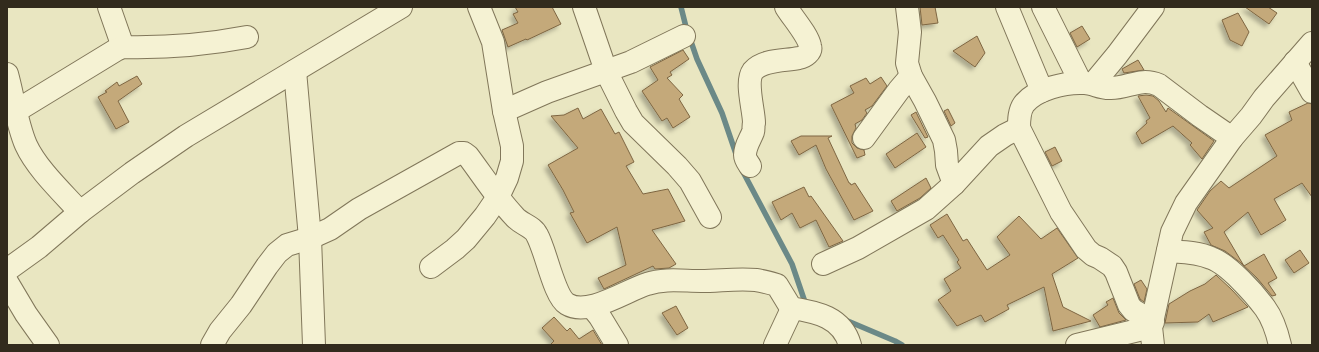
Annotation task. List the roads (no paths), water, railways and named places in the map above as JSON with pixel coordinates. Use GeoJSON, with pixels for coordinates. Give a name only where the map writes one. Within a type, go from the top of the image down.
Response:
{"type":"FeatureCollection","features":[{"type":"Feature","properties":{"kind":"street"},"geometry":{"type":"LineString","coordinates":[[109,7],[123,47]]}},
{"type":"Feature","properties":{"kind":"street"},"geometry":{"type":"LineString","coordinates":[[7,270],[132,173],[186,136],[295,72],[401,7]]}},
{"type":"Feature","properties":{"kind":"street"},"geometry":{"type":"LineString","coordinates":[[431,267],[466,239],[485,216],[498,197],[507,178],[512,162],[512,146],[504,111],[493,42],[479,7]]}},
{"type":"Feature","properties":{"kind":"street"},"geometry":{"type":"LineString","coordinates":[[584,7],[606,71],[615,91],[633,123],[678,166],[690,181],[710,217]]}},
{"type":"Feature","properties":{"kind":"street"},"geometry":{"type":"LineString","coordinates":[[750,166],[745,156],[746,145],[753,132],[754,121],[750,80],[753,72],[760,65],[800,58],[807,55],[810,50],[810,46],[799,26],[786,7]]}},
{"type":"Feature","properties":{"kind":"street"},"geometry":{"type":"LineString","coordinates":[[907,7],[910,32],[908,63],[911,76],[944,140],[946,165],[954,184]]}},
{"type":"Feature","properties":{"kind":"street"},"geometry":{"type":"LineString","coordinates":[[1007,7],[1042,91]]}},
{"type":"Feature","properties":{"kind":"street"},"geometry":{"type":"LineString","coordinates":[[1043,7],[1087,83]]}},
{"type":"Feature","properties":{"kind":"street"},"geometry":{"type":"LineString","coordinates":[[1087,83],[1117,55],[1153,7]]}},
{"type":"Feature","properties":{"kind":"street"},"geometry":{"type":"LineString","coordinates":[[504,111],[547,92],[631,62],[684,36]]}},
{"type":"Feature","properties":{"kind":"street"},"geometry":{"type":"LineString","coordinates":[[16,110],[123,47],[181,47],[247,37]]}},
{"type":"Feature","properties":{"kind":"street"},"geometry":{"type":"LineString","coordinates":[[1152,332],[1172,232],[1186,203],[1232,138],[1251,116],[1273,86],[1312,43]]}},
{"type":"Feature","properties":{"kind":"street"},"geometry":{"type":"LineString","coordinates":[[1295,62],[1312,92]]}},
{"type":"Feature","properties":{"kind":"street"},"geometry":{"type":"LineString","coordinates":[[295,72],[310,238],[314,345]]}},
{"type":"Feature","properties":{"kind":"street"},"geometry":{"type":"LineString","coordinates":[[7,74],[21,131],[26,145],[33,157],[80,212]]}},
{"type":"Feature","properties":{"kind":"street"},"geometry":{"type":"LineString","coordinates":[[864,138],[911,76]]}},
{"type":"Feature","properties":{"kind":"street"},"geometry":{"type":"LineString","coordinates":[[1152,332],[1129,305],[1116,272],[1112,266],[1093,255],[1086,248],[1061,212],[1019,128],[1019,116],[1023,105],[1042,91],[1061,85],[1087,83],[1111,88],[1142,81],[1152,82],[1159,84],[1200,116],[1232,138]]}},
{"type":"Feature","properties":{"kind":"street"},"geometry":{"type":"LineString","coordinates":[[823,264],[858,248],[906,222],[926,209],[954,184],[989,146],[1005,135],[1019,128]]}},
{"type":"Feature","properties":{"kind":"street"},"geometry":{"type":"LineString","coordinates":[[212,345],[220,331],[241,305],[267,266],[277,253],[287,245],[310,238],[330,229],[359,209],[459,153],[464,153],[468,156],[515,218],[536,233],[542,244],[554,283],[560,295],[567,304],[577,307],[592,307],[649,283],[669,280],[757,280],[777,285],[791,308],[775,345]]}},
{"type":"Feature","properties":{"kind":"street"},"geometry":{"type":"LineString","coordinates":[[1168,251],[1210,257],[1224,266],[1247,287],[1265,308],[1275,328],[1280,345]]}},
{"type":"Feature","properties":{"kind":"street"},"geometry":{"type":"LineString","coordinates":[[7,282],[26,314],[48,345]]}},
{"type":"Feature","properties":{"kind":"street"},"geometry":{"type":"LineString","coordinates":[[592,307],[617,345]]}},
{"type":"Feature","properties":{"kind":"street"},"geometry":{"type":"LineString","coordinates":[[791,308],[816,312],[828,318],[842,327],[850,345]]}},
{"type":"Feature","properties":{"kind":"street"},"geometry":{"type":"LineString","coordinates":[[1077,345],[1152,332]]}},
{"type":"Feature","properties":{"kind":"waterway"},"geometry":{"type":"LineString","coordinates":[[681,7],[697,59],[722,113],[736,154]]}},
{"type":"Feature","properties":{"kind":"waterway"},"geometry":{"type":"LineString","coordinates":[[742,170],[792,264],[806,305]]}},
{"type":"Feature","properties":{"kind":"waterway"},"geometry":{"type":"LineString","coordinates":[[843,319],[902,345]]}}]}
